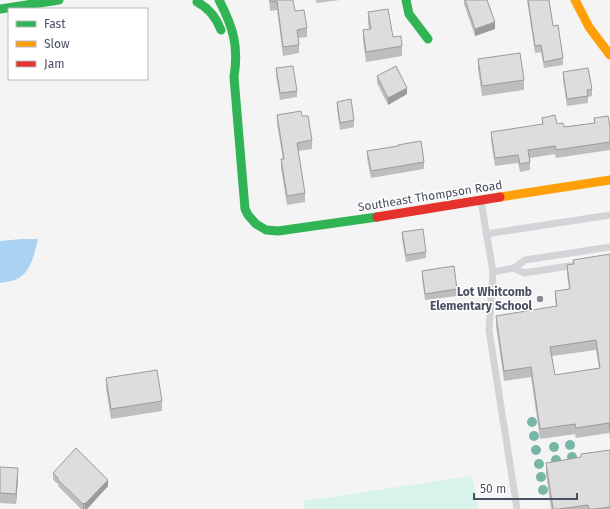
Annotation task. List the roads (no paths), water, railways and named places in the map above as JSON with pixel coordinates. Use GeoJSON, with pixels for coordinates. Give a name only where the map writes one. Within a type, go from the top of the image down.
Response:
{"type":"FeatureCollection","features":[{"type":"Feature","properties":{"kind":"street"},"geometry":{"type":"LineString","coordinates":[[0,9],[59,0]]}},
{"type":"Feature","properties":{"kind":"street"},"geometry":{"type":"LineString","coordinates":[[219,0],[230,21],[234,35],[237,60],[234,77]]}},
{"type":"Feature","properties":{"kind":"street"},"geometry":{"type":"LineString","coordinates":[[406,0],[409,14],[428,39]]}},
{"type":"Feature","properties":{"kind":"street"},"geometry":{"type":"LineString","coordinates":[[575,0],[589,26],[610,55]]}},
{"type":"Feature","properties":{"kind":"street"},"geometry":{"type":"LineString","coordinates":[[185,1],[201,1],[212,12],[219,24],[224,39]]}},
{"type":"Feature","properties":{"kind":"street"},"geometry":{"type":"LineString","coordinates":[[226,62],[234,77]]}},
{"type":"Feature","properties":{"kind":"street","name":"Southeast Thompson Road"},"geometry":{"type":"LineString","coordinates":[[234,77],[244,202],[247,214],[256,225],[271,232],[610,180]]}},
{"type":"Feature","properties":{"kind":"lane"},"geometry":{"type":"LineString","coordinates":[[481,200],[493,272],[489,330],[517,509]]}},
{"type":"Feature","properties":{"kind":"lane"},"geometry":{"type":"LineString","coordinates":[[486,234],[610,215]]}},
{"type":"Feature","properties":{"kind":"lane"},"geometry":{"type":"LineString","coordinates":[[493,272],[514,268],[525,260],[610,247]]}},
{"type":"Feature","properties":{"kind":"lane"},"geometry":{"type":"LineString","coordinates":[[514,268],[524,273],[587,263]]}},
{"type":"Feature","properties":{"kind":"water"},"geometry":{"type":"Polygon","coordinates":[[[38,239],[34,255],[27,271],[19,278],[0,283],[0,241],[38,239]]]}},
{"type":"Feature","properties":{"kind":"place","name":"Lot Whitcomb Elementary School"},"geometry":{"type":"Point","coordinates":[540,299]}}]}
